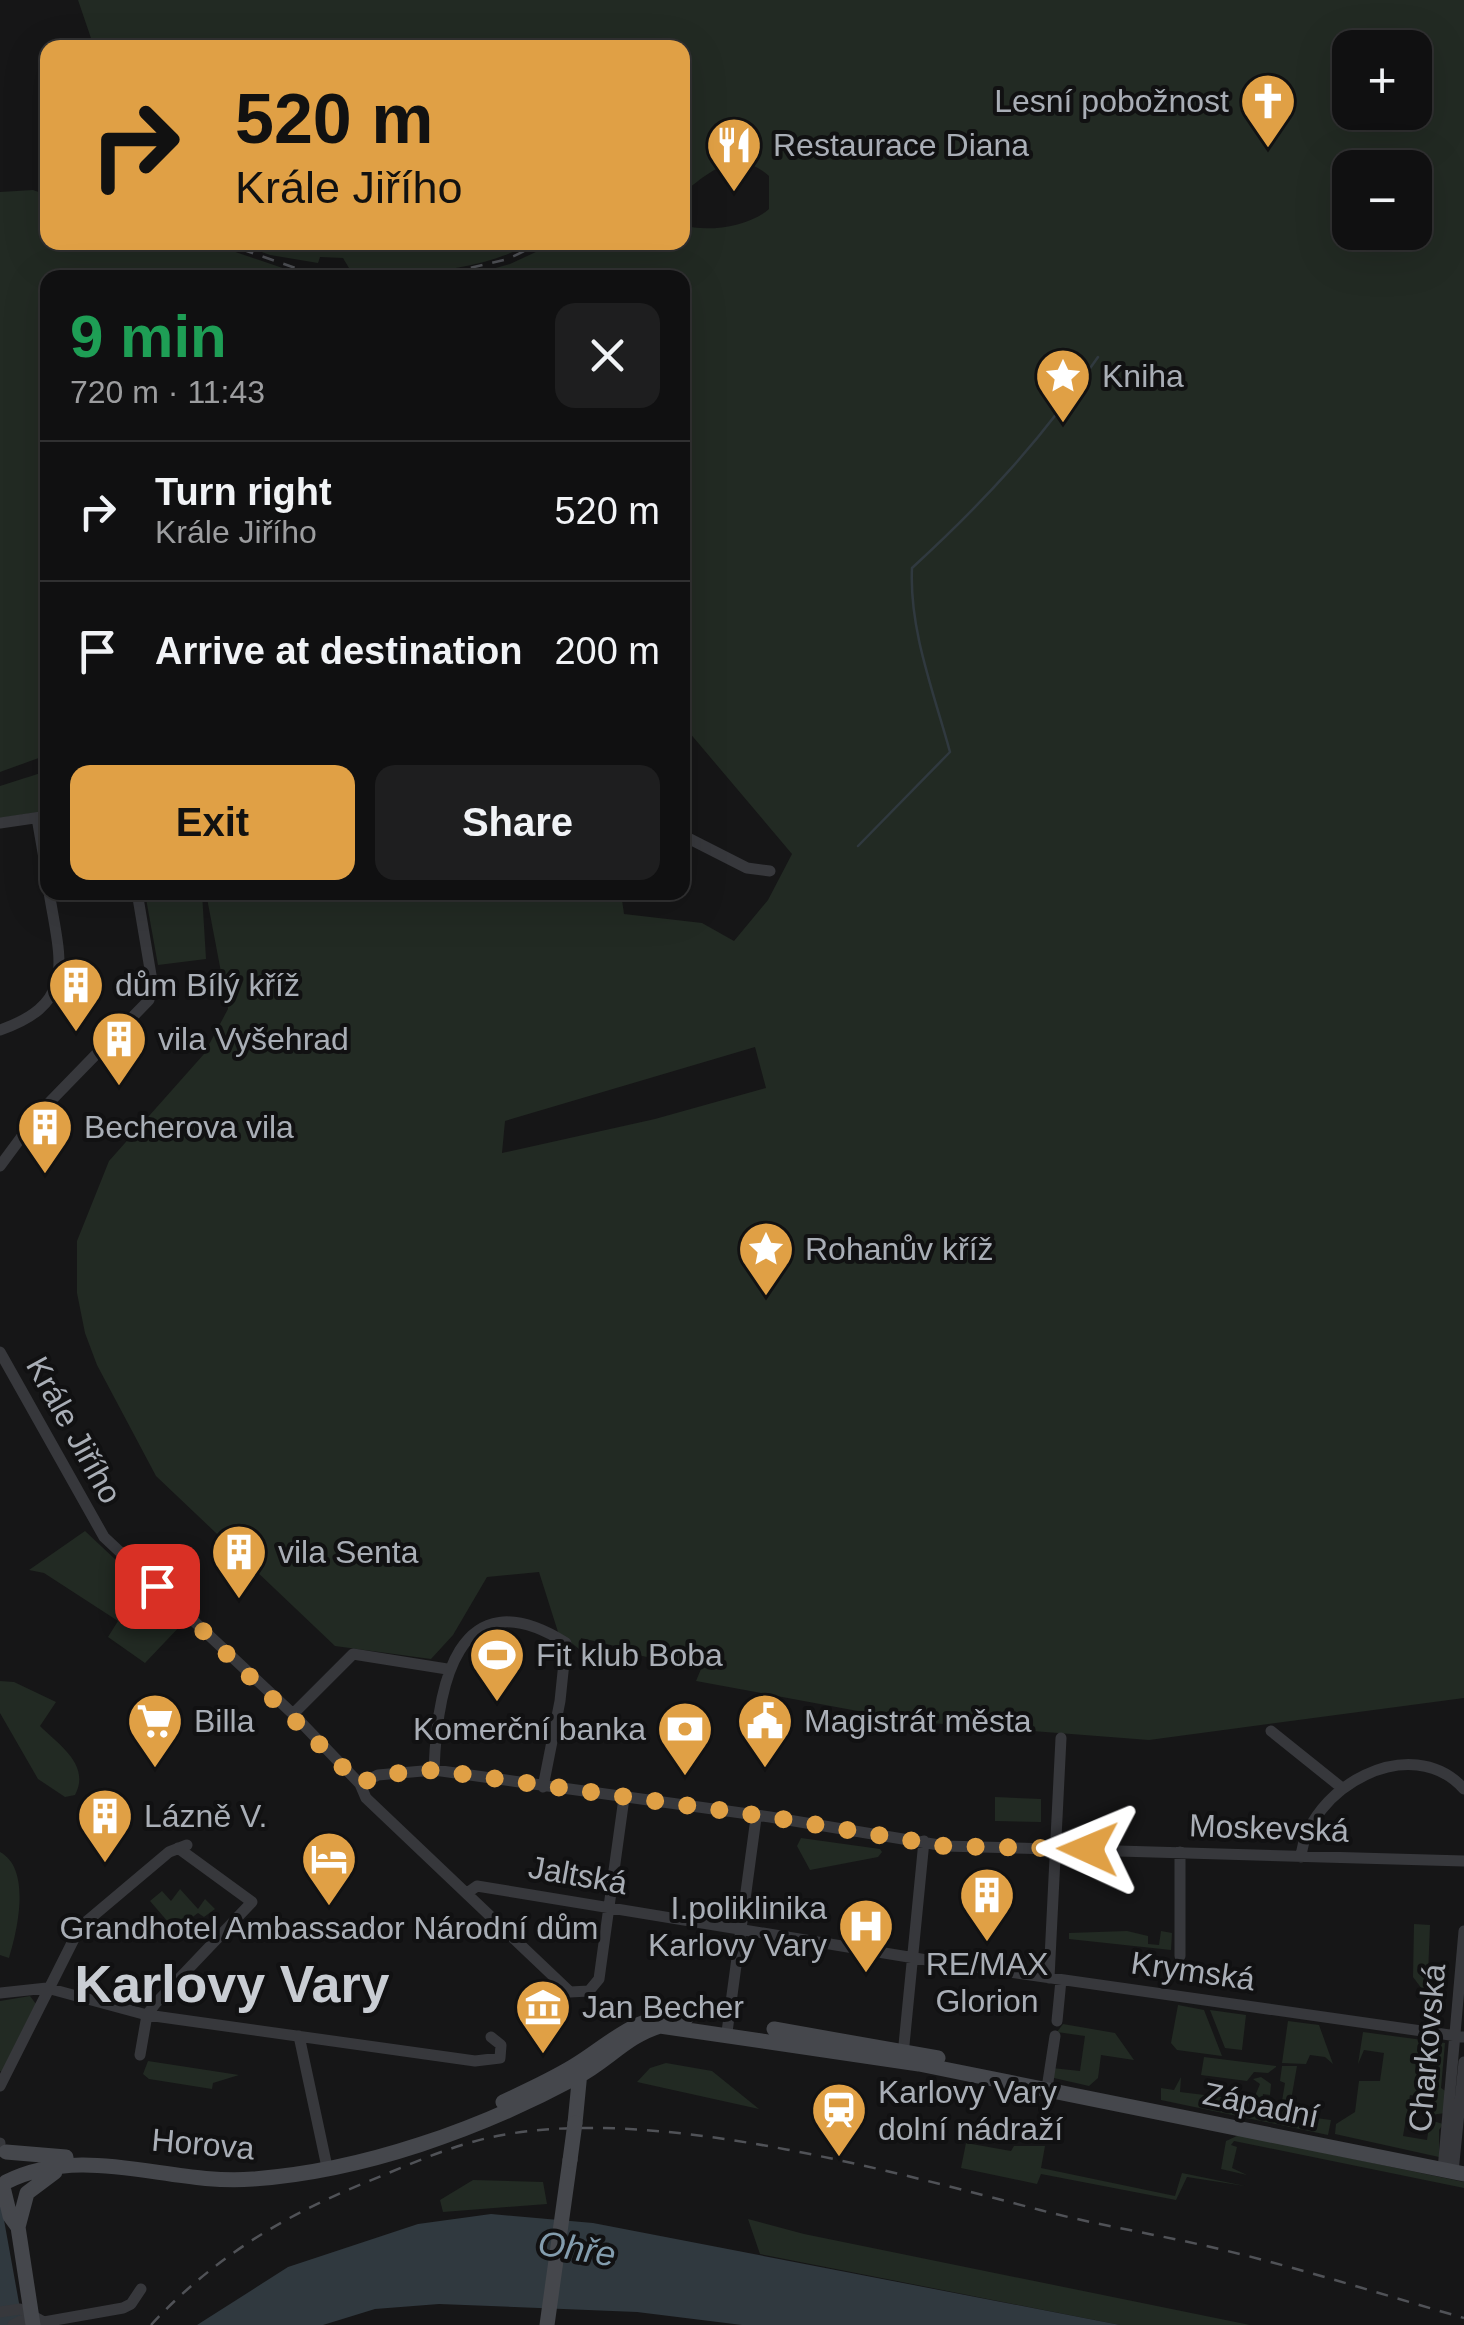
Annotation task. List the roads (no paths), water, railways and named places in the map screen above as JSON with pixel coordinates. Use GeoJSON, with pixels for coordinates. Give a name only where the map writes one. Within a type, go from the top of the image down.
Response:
{"type":"FeatureCollection","features":[{"type":"Feature","properties":{"kind":"street"},"geometry":{"type":"LineString","coordinates":[[0,823],[40,817]]}},
{"type":"Feature","properties":{"kind":"street"},"geometry":{"type":"LineString","coordinates":[[690,839],[747,868],[770,872]]}},
{"type":"Feature","properties":{"kind":"street"},"geometry":{"type":"LineString","coordinates":[[0,1030],[39,1013],[57,987],[60,956],[51,900]]}},
{"type":"Feature","properties":{"kind":"street"},"geometry":{"type":"LineString","coordinates":[[0,1166],[40,1112],[149,1000],[152,980],[138,900]]}},
{"type":"Feature","properties":{"kind":"street","name":"Krále Jiřího"},"geometry":{"type":"LineString","coordinates":[[0,1352],[104,1537],[293,1714],[360,1784],[366,1798],[570,1992],[595,1988],[610,1908]]}},
{"type":"Feature","properties":{"kind":"street"},"geometry":{"type":"LineString","coordinates":[[434,1770],[447,1669],[464,1641],[490,1626],[531,1626],[566,1643],[543,1786]]}},
{"type":"Feature","properties":{"kind":"street"},"geometry":{"type":"LineString","coordinates":[[293,1714],[353,1654],[447,1669]]}},
{"type":"Feature","properties":{"kind":"street"},"geometry":{"type":"LineString","coordinates":[[1271,1731],[1342,1788]]}},
{"type":"Feature","properties":{"kind":"street"},"geometry":{"type":"LineString","coordinates":[[1057,2021],[1051,1958],[1060,1738]]}},
{"type":"Feature","properties":{"kind":"street"},"geometry":{"type":"LineString","coordinates":[[1301,1857],[1303,1837],[1342,1788],[1362,1774],[1397,1766],[1434,1769],[1459,1775],[1464,1789]]}},
{"type":"Feature","properties":{"kind":"street","name":"Moskevská"},"geometry":{"type":"LineString","coordinates":[[360,1784],[378,1775],[434,1770],[944,1846],[1464,1861]]}},
{"type":"Feature","properties":{"kind":"street"},"geometry":{"type":"LineString","coordinates":[[610,1908],[624,1798]]}},
{"type":"Feature","properties":{"kind":"street"},"geometry":{"type":"LineString","coordinates":[[527,2102],[579,2070],[646,2020],[666,2015],[728,2028],[756,1818]]}},
{"type":"Feature","properties":{"kind":"street"},"geometry":{"type":"LineString","coordinates":[[906,2050],[924,1841]]}},
{"type":"Feature","properties":{"kind":"street"},"geometry":{"type":"LineString","coordinates":[[0,2086],[47,1988],[88,1919],[182,1846],[252,1902],[147,2015],[140,2055]]}},
{"type":"Feature","properties":{"kind":"street"},"geometry":{"type":"LineString","coordinates":[[1180,1852],[1180,1956]]}},
{"type":"Feature","properties":{"kind":"street","name":"Jaltská"},"geometry":{"type":"LineString","coordinates":[[466,1893],[477,1886],[742,1932],[916,1956]]}},
{"type":"Feature","properties":{"kind":"street","name":"Charkovská"},"geometry":{"type":"LineString","coordinates":[[1454,2172],[1464,1931]]}},
{"type":"Feature","properties":{"kind":"street","name":"Krymská"},"geometry":{"type":"LineString","coordinates":[[916,1956],[1461,2036]]}},
{"type":"Feature","properties":{"kind":"street"},"geometry":{"type":"LineString","coordinates":[[0,1993],[47,1988],[147,2015],[475,2061],[495,2060],[503,2054],[491,2037]]}},
{"type":"Feature","properties":{"kind":"street","name":"Západní"},"geometry":{"type":"LineString","coordinates":[[728,2028],[906,2050],[1048,2088]]}},
{"type":"Feature","properties":{"kind":"street","name":"Západní"},"geometry":{"type":"LineString","coordinates":[[728,2028],[1048,2088],[1454,2172]]}},
{"type":"Feature","properties":{"kind":"street"},"geometry":{"type":"LineString","coordinates":[[299,2036],[326,2163]]}},
{"type":"Feature","properties":{"kind":"street"},"geometry":{"type":"LineString","coordinates":[[1048,2088],[1055,2036]]}},
{"type":"Feature","properties":{"kind":"street","name":"Západní"},"geometry":{"type":"LineString","coordinates":[[877,2057],[902,2055],[906,2050]]}},
{"type":"Feature","properties":{"kind":"street","name":"Charkovská"},"geometry":{"type":"LineString","coordinates":[[1454,2172],[1464,2062]]}},
{"type":"Feature","properties":{"kind":"street"},"geometry":{"type":"LineString","coordinates":[[547,2325],[579,2070]]}},
{"type":"Feature","properties":{"kind":"street"},"geometry":{"type":"LineString","coordinates":[[450,2128],[579,2070]]}},
{"type":"Feature","properties":{"kind":"street"},"geometry":{"type":"LineString","coordinates":[[450,2128],[527,2102],[558,2096],[570,2101],[575,2118]]}},
{"type":"Feature","properties":{"kind":"street","name":"Horova"},"geometry":{"type":"LineString","coordinates":[[3,2186],[31,2171],[115,2164],[250,2180],[450,2128]]}},
{"type":"Feature","properties":{"kind":"street"},"geometry":{"type":"LineString","coordinates":[[2,2146],[3,2186],[24,2320]]}},
{"type":"Feature","properties":{"kind":"street","name":"Horova"},"geometry":{"type":"LineString","coordinates":[[2,2146],[33,2158],[131,2156],[247,2171],[326,2163]]}},
{"type":"Feature","properties":{"kind":"street"},"geometry":{"type":"LineString","coordinates":[[7,2216],[34,2184],[60,2170],[87,2166]]}},
{"type":"Feature","properties":{"kind":"street"},"geometry":{"type":"LineString","coordinates":[[0,2312],[44,2322],[123,2308],[131,2304],[140,2289]]}},
{"type":"Feature","properties":{"kind":"water"},"geometry":{"type":"Polygon","coordinates":[[[0,2198],[23,2325],[0,2325],[0,2198]]]}},
{"type":"Feature","properties":{"kind":"water","name":"Ohře"},"geometry":{"type":"Polygon","coordinates":[[[491,2214],[593,2223],[1120,2325],[742,2325],[637,2312],[439,2304],[375,2309],[323,2325],[197,2325],[288,2267],[418,2224],[491,2214]]]}},
{"type":"Feature","properties":{"kind":"waterway"},"geometry":{"type":"LineString","coordinates":[[858,846],[950,752],[918,638],[912,568],[1011,468],[1098,357]]}},
{"type":"Feature","properties":{"kind":"railway"},"geometry":{"type":"LineString","coordinates":[[244,250],[301,270]]}},
{"type":"Feature","properties":{"kind":"railway"},"geometry":{"type":"LineString","coordinates":[[462,270],[508,259],[527,250]]}},
{"type":"Feature","properties":{"kind":"railway"},"geometry":{"type":"LineString","coordinates":[[151,2325],[198,2280],[249,2242],[332,2197],[463,2145],[497,2136],[559,2129],[697,2135],[842,2161],[1235,2253],[1464,2318]]}},
{"type":"Feature","properties":{"kind":"place","name":"Lesní pobožnost"},"geometry":{"type":"Point","coordinates":[1268,150]}},
{"type":"Feature","properties":{"kind":"place","name":"Restaurace Diana"},"geometry":{"type":"Point","coordinates":[734,194]}},
{"type":"Feature","properties":{"kind":"place","name":"Kniha"},"geometry":{"type":"Point","coordinates":[1063,425]}},
{"type":"Feature","properties":{"kind":"place","name":"dům Bílý kříž"},"geometry":{"type":"Point","coordinates":[76,1034]}},
{"type":"Feature","properties":{"kind":"place","name":"vila Vyšehrad"},"geometry":{"type":"Point","coordinates":[119,1088]}},
{"type":"Feature","properties":{"kind":"place","name":"Becherova vila"},"geometry":{"type":"Point","coordinates":[45,1176]}},
{"type":"Feature","properties":{"kind":"place","name":"Rohanův kříž"},"geometry":{"type":"Point","coordinates":[766,1298]}},
{"type":"Feature","properties":{"kind":"place","name":"vila Senta"},"geometry":{"type":"Point","coordinates":[239,1601]}},
{"type":"Feature","properties":{"kind":"place","name":"Fit klub Boba"},"geometry":{"type":"Point","coordinates":[497,1704]}},
{"type":"Feature","properties":{"kind":"place","name":"Billa"},"geometry":{"type":"Point","coordinates":[155,1770]}},
{"type":"Feature","properties":{"kind":"place","name":"Magistrát města"},"geometry":{"type":"Point","coordinates":[765,1770]}},
{"type":"Feature","properties":{"kind":"place","name":"Komerční banka"},"geometry":{"type":"Point","coordinates":[685,1778]}},
{"type":"Feature","properties":{"kind":"place","name":"Lázně V."},"geometry":{"type":"Point","coordinates":[105,1865]}},
{"type":"Feature","properties":{"kind":"place","name":"Grandhotel Ambassador Národní dům"},"geometry":{"type":"Point","coordinates":[329,1908]}},
{"type":"Feature","properties":{"kind":"place","name":"RE/MAX Glorion"},"geometry":{"type":"Point","coordinates":[987,1944]}},
{"type":"Feature","properties":{"kind":"place","name":"I.poliklinika Karlovy Vary"},"geometry":{"type":"Point","coordinates":[866,1975]}},
{"type":"Feature","properties":{"kind":"place","name":"Jan Becher"},"geometry":{"type":"Point","coordinates":[543,2056]}},
{"type":"Feature","properties":{"kind":"place","name":"Karlovy Vary dolní nádraží"},"geometry":{"type":"Point","coordinates":[839,2159]}},
{"type":"Feature","properties":{"kind":"district","name":"Karlovy Vary"},"geometry":{"type":"Point","coordinates":[232,1984]}}]}
